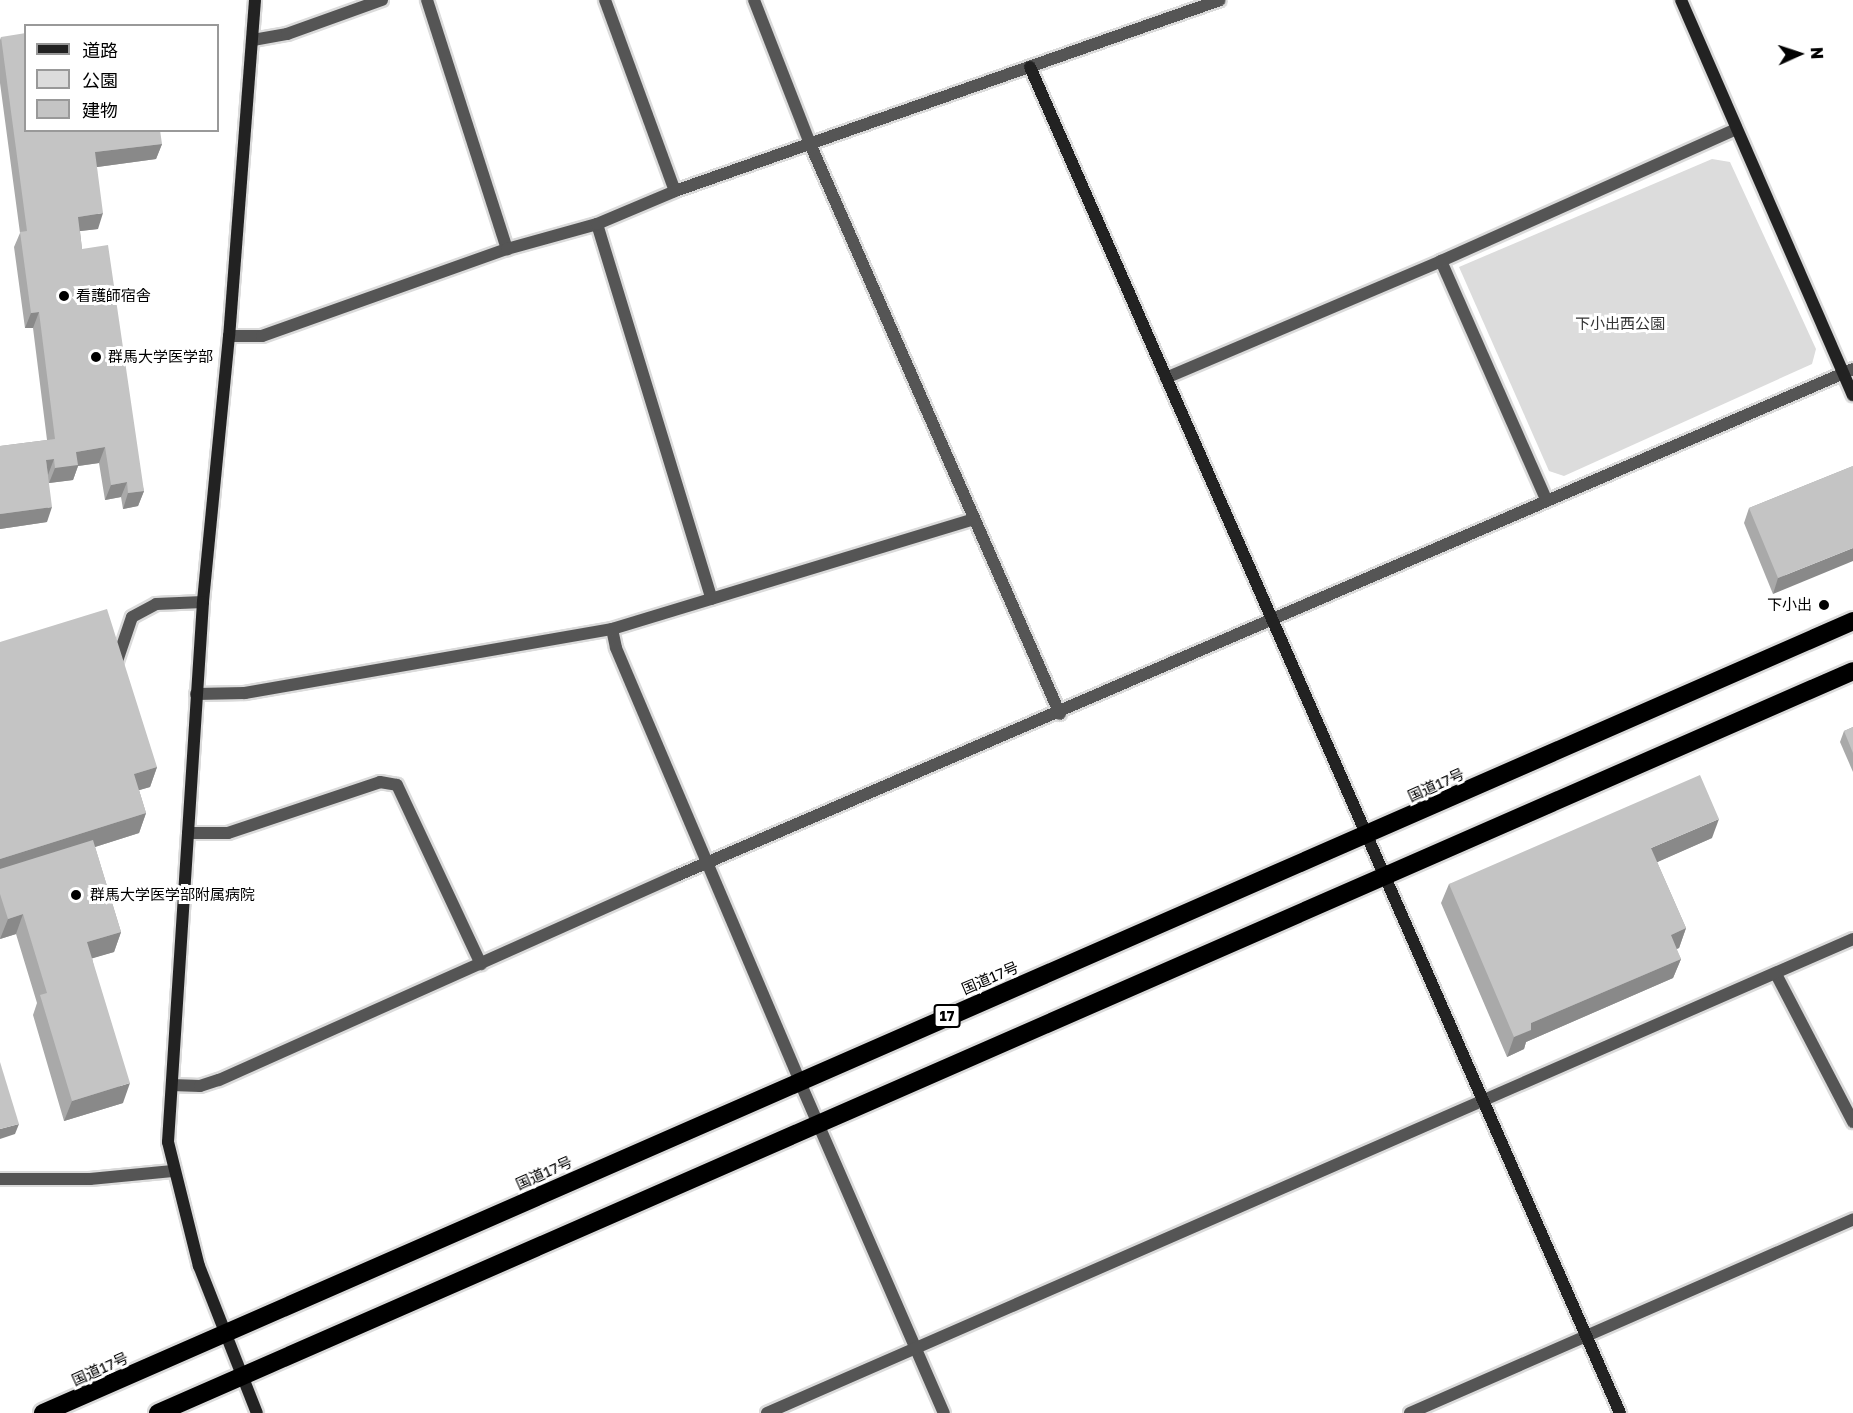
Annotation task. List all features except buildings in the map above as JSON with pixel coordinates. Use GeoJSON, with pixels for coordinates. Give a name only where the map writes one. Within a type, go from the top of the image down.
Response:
{"type":"FeatureCollection","features":[{"type":"Feature","properties":{"kind":"highway","name":"国道17号"},"geometry":{"type":"LineString","coordinates":[[43,1413],[799,1080],[1365,836],[1853,621]]}},
{"type":"Feature","properties":{"kind":"highway"},"geometry":{"type":"LineString","coordinates":[[158,1413],[820,1124],[1386,873],[1853,671]]}},
{"type":"Feature","properties":{"kind":"street"},"geometry":{"type":"LineString","coordinates":[[255,0],[229,336],[202,602],[168,1142],[173,1171],[199,1266],[257,1413]]}},
{"type":"Feature","properties":{"kind":"street"},"geometry":{"type":"LineString","coordinates":[[253,40],[287,34],[382,0]]}},
{"type":"Feature","properties":{"kind":"street"},"geometry":{"type":"LineString","coordinates":[[427,0],[507,249]]}},
{"type":"Feature","properties":{"kind":"street"},"geometry":{"type":"LineString","coordinates":[[605,0],[675,191]]}},
{"type":"Feature","properties":{"kind":"street"},"geometry":{"type":"LineString","coordinates":[[754,0],[811,146],[1060,714]]}},
{"type":"Feature","properties":{"kind":"street"},"geometry":{"type":"LineString","coordinates":[[229,336],[262,336],[507,249],[597,224],[675,191],[811,146],[1220,0]]}},
{"type":"Feature","properties":{"kind":"street"},"geometry":{"type":"LineString","coordinates":[[1680,0],[1736,129],[1848,371],[1853,395]]}},
{"type":"Feature","properties":{"kind":"street"},"geometry":{"type":"LineString","coordinates":[[1030,67],[1365,836],[1386,873],[1486,1101],[1620,1413]]}},
{"type":"Feature","properties":{"kind":"street"},"geometry":{"type":"LineString","coordinates":[[1166,378],[1441,261],[1736,129]]}},
{"type":"Feature","properties":{"kind":"street"},"geometry":{"type":"LineString","coordinates":[[597,224],[712,599]]}},
{"type":"Feature","properties":{"kind":"street"},"geometry":{"type":"LineString","coordinates":[[1441,261],[1547,501]]}},
{"type":"Feature","properties":{"kind":"street"},"geometry":{"type":"LineString","coordinates":[[172,1085],[200,1086],[219,1080],[708,864],[1060,714],[1848,371]]}},
{"type":"Feature","properties":{"kind":"street"},"geometry":{"type":"LineString","coordinates":[[196,694],[245,693],[612,629],[973,519]]}},
{"type":"Feature","properties":{"kind":"street"},"geometry":{"type":"LineString","coordinates":[[114,674],[120,643],[132,617],[156,604],[202,602]]}},
{"type":"Feature","properties":{"kind":"street"},"geometry":{"type":"LineString","coordinates":[[612,629],[616,648],[799,1080],[944,1413]]}},
{"type":"Feature","properties":{"kind":"street"},"geometry":{"type":"LineString","coordinates":[[188,833],[228,833],[380,782],[397,785],[481,964]]}},
{"type":"Feature","properties":{"kind":"street"},"geometry":{"type":"LineString","coordinates":[[767,1413],[1853,939]]}},
{"type":"Feature","properties":{"kind":"street"},"geometry":{"type":"LineString","coordinates":[[1776,974],[1853,1122]]}},
{"type":"Feature","properties":{"kind":"street"},"geometry":{"type":"LineString","coordinates":[[0,1179],[90,1179],[173,1171]]}},
{"type":"Feature","properties":{"kind":"street"},"geometry":{"type":"LineString","coordinates":[[1410,1413],[1853,1219]]}},
{"type":"Feature","properties":{"kind":"green space","name":"下小出西公園"},"geometry":{"type":"Polygon","coordinates":[[[1712,159],[1730,162],[1816,349],[1812,364],[1564,476],[1549,471],[1459,267],[1712,159]]]}},
{"type":"Feature","properties":{"kind":"place","name":"看護師宿舎"},"geometry":{"type":"Point","coordinates":[64,296]}},
{"type":"Feature","properties":{"kind":"place","name":"群馬大学医学部"},"geometry":{"type":"Point","coordinates":[96,357]}},
{"type":"Feature","properties":{"kind":"place","name":"下小出"},"geometry":{"type":"Point","coordinates":[1824,605]}},
{"type":"Feature","properties":{"kind":"place","name":"群馬大学医学部附属病院"},"geometry":{"type":"Point","coordinates":[76,895]}}]}
